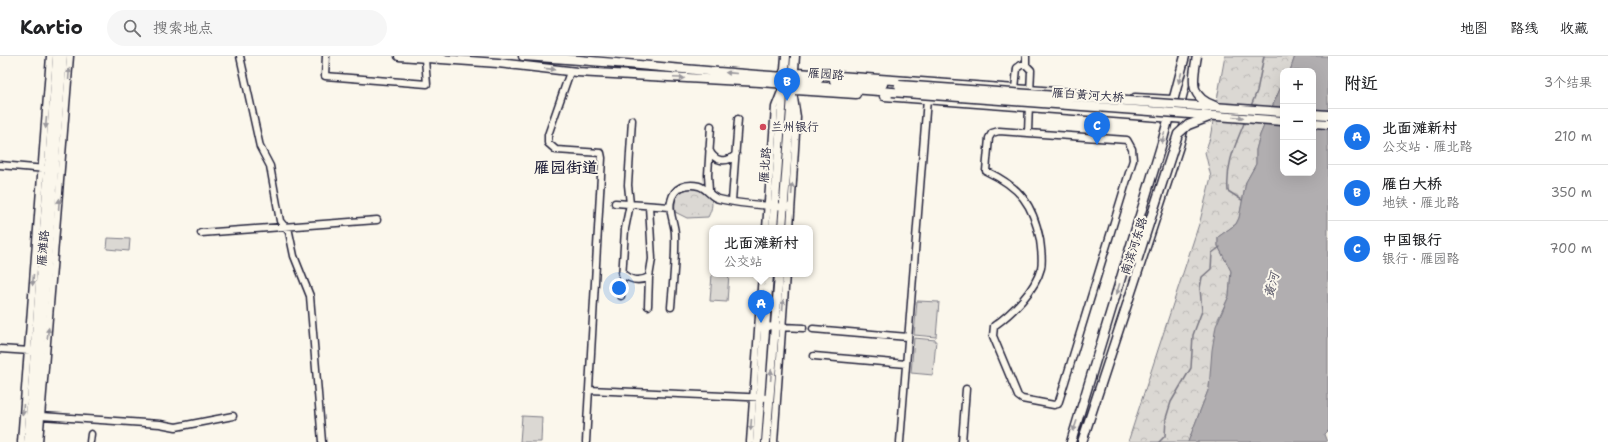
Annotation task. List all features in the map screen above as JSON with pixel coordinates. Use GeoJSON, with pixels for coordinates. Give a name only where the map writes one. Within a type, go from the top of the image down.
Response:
{"type":"FeatureCollection","features":[{"type":"Feature","properties":{"kind":"main road","name":"雁滩路"},"geometry":{"type":"LineString","coordinates":[[28,442],[33,352],[57,56]]}},
{"type":"Feature","properties":{"kind":"main road","name":"雁滩路"},"geometry":{"type":"LineString","coordinates":[[49,169],[63,56]]}},
{"type":"Feature","properties":{"kind":"main road","name":"雁园路"},"geometry":{"type":"LineString","coordinates":[[399,56],[498,63],[570,72],[784,80],[927,99],[1186,119]]}},
{"type":"Feature","properties":{"kind":"main road","name":"雁园路"},"geometry":{"type":"LineString","coordinates":[[523,56],[612,59],[892,92]]}},
{"type":"Feature","properties":{"kind":"main road","name":"雁北路"},"geometry":{"type":"LineString","coordinates":[[773,225],[771,205],[786,56]]}},
{"type":"Feature","properties":{"kind":"main road","name":"雁北路"},"geometry":{"type":"LineString","coordinates":[[783,225],[787,206],[793,81],[796,56]]}},
{"type":"Feature","properties":{"kind":"main road","name":"南滨河东路"},"geometry":{"type":"LineString","coordinates":[[1071,442],[1169,117],[1172,100],[1180,80],[1185,56]]}},
{"type":"Feature","properties":{"kind":"main road"},"geometry":{"type":"LineString","coordinates":[[1197,56],[1193,82],[1196,95],[1221,112]]}},
{"type":"Feature","properties":{"kind":"main road","name":"南滨河东路"},"geometry":{"type":"LineString","coordinates":[[1082,442],[1176,154],[1186,119],[1200,56]]}},
{"type":"Feature","properties":{"kind":"main road","name":"雁园路"},"geometry":{"type":"LineString","coordinates":[[793,81],[899,85]]}},
{"type":"Feature","properties":{"kind":"main road","name":"雁园路"},"geometry":{"type":"LineString","coordinates":[[793,81],[1015,89],[1172,100]]}},
{"type":"Feature","properties":{"kind":"main road","name":"雁白黄河大桥"},"geometry":{"type":"LineString","coordinates":[[899,85],[1221,112],[1280,120]]}},
{"type":"Feature","properties":{"kind":"main road","name":"雁白黄河大桥"},"geometry":{"type":"LineString","coordinates":[[892,92],[1221,112],[1280,112]]}},
{"type":"Feature","properties":{"kind":"main road"},"geometry":{"type":"LineString","coordinates":[[1102,381],[1105,362],[1178,134],[1188,125],[1221,112]]}},
{"type":"Feature","properties":{"kind":"main road"},"geometry":{"type":"LineString","coordinates":[[1316,114],[1328,115]]}},
{"type":"Feature","properties":{"kind":"main road"},"geometry":{"type":"LineString","coordinates":[[1316,123],[1328,124]]}},
{"type":"Feature","properties":{"kind":"main road"},"geometry":{"type":"LineString","coordinates":[[757,442],[756,398],[762,326],[769,277]]}},
{"type":"Feature","properties":{"kind":"main road"},"geometry":{"type":"LineString","coordinates":[[766,442],[769,398],[778,326],[779,277]]}},
{"type":"Feature","properties":{"kind":"main road","name":"雁滩路"},"geometry":{"type":"LineString","coordinates":[[33,352],[39,412],[33,442]]}},
{"type":"Feature","properties":{"kind":"main road"},"geometry":{"type":"LineString","coordinates":[[1081,410],[1092,413]]}},
{"type":"Feature","properties":{"kind":"street","name":"雁滩路"},"geometry":{"type":"LineString","coordinates":[[49,169],[50,56]]}},
{"type":"Feature","properties":{"kind":"street","name":"雁滩路"},"geometry":{"type":"LineString","coordinates":[[39,442],[39,412],[70,56]]}},
{"type":"Feature","properties":{"kind":"street"},"geometry":{"type":"LineString","coordinates":[[240,56],[260,147],[270,166],[280,221],[289,232],[294,256],[310,296],[322,442]]}},
{"type":"Feature","properties":{"kind":"street"},"geometry":{"type":"LineString","coordinates":[[326,56],[325,76],[427,84],[425,57]]}},
{"type":"Feature","properties":{"kind":"street"},"geometry":{"type":"LineString","coordinates":[[782,56],[784,80]]}},
{"type":"Feature","properties":{"kind":"street"},"geometry":{"type":"LineString","coordinates":[[1026,56],[1026,65],[1031,70],[1028,133]]}},
{"type":"Feature","properties":{"kind":"street"},"geometry":{"type":"LineString","coordinates":[[1015,89],[1017,68],[1021,65],[1026,65]]}},
{"type":"Feature","properties":{"kind":"street"},"geometry":{"type":"LineString","coordinates":[[570,72],[548,135],[548,142],[556,150],[600,153],[602,158],[586,442]]}},
{"type":"Feature","properties":{"kind":"street"},"geometry":{"type":"LineString","coordinates":[[900,442],[927,99]]}},
{"type":"Feature","properties":{"kind":"street"},"geometry":{"type":"LineString","coordinates":[[732,201],[738,119]]}},
{"type":"Feature","properties":{"kind":"street"},"geometry":{"type":"LineString","coordinates":[[621,296],[625,229],[630,204],[628,185],[632,120]]}},
{"type":"Feature","properties":{"kind":"street"},"geometry":{"type":"LineString","coordinates":[[709,191],[708,175],[711,126]]}},
{"type":"Feature","properties":{"kind":"street"},"geometry":{"type":"LineString","coordinates":[[999,131],[1028,133],[1127,140],[1133,155],[1133,160],[1060,398],[1058,404],[1054,405],[1022,399],[1018,396],[993,336],[994,326],[1018,304],[1034,284],[1041,267],[1042,251],[1032,210],[1012,185],[986,171],[989,138],[992,133],[999,131]]}},
{"type":"Feature","properties":{"kind":"street"},"geometry":{"type":"LineString","coordinates":[[709,149],[711,154],[719,160],[728,160],[736,154]]}},
{"type":"Feature","properties":{"kind":"street"},"geometry":{"type":"LineString","coordinates":[[0,165],[49,169]]}},
{"type":"Feature","properties":{"kind":"street"},"geometry":{"type":"LineString","coordinates":[[671,307],[676,256],[675,232],[670,207],[672,197],[682,186],[701,186],[716,198],[787,206],[790,225]]}},
{"type":"Feature","properties":{"kind":"street"},"geometry":{"type":"LineString","coordinates":[[616,203],[670,207]]}},
{"type":"Feature","properties":{"kind":"street"},"geometry":{"type":"LineString","coordinates":[[767,225],[771,205]]}},
{"type":"Feature","properties":{"kind":"street"},"geometry":{"type":"LineString","coordinates":[[648,306],[649,277],[652,259],[649,206]]}},
{"type":"Feature","properties":{"kind":"street"},"geometry":{"type":"LineString","coordinates":[[201,233],[377,220]]}},
{"type":"Feature","properties":{"kind":"street"},"geometry":{"type":"LineString","coordinates":[[622,273],[632,280],[649,277]]}},
{"type":"Feature","properties":{"kind":"street"},"geometry":{"type":"LineString","coordinates":[[762,277],[762,326],[803,328]]}},
{"type":"Feature","properties":{"kind":"street"},"geometry":{"type":"LineString","coordinates":[[774,442],[778,326],[786,277]]}},
{"type":"Feature","properties":{"kind":"street"},"geometry":{"type":"LineString","coordinates":[[813,329],[908,337]]}},
{"type":"Feature","properties":{"kind":"street"},"geometry":{"type":"LineString","coordinates":[[0,349],[33,352]]}},
{"type":"Feature","properties":{"kind":"street","name":"雁滩路"},"geometry":{"type":"LineString","coordinates":[[21,442],[33,352]]}},
{"type":"Feature","properties":{"kind":"street"},"geometry":{"type":"LineString","coordinates":[[814,356],[906,364]]}},
{"type":"Feature","properties":{"kind":"street"},"geometry":{"type":"LineString","coordinates":[[962,442],[966,389]]}},
{"type":"Feature","properties":{"kind":"street"},"geometry":{"type":"LineString","coordinates":[[589,390],[769,398]]}},
{"type":"Feature","properties":{"kind":"street"},"geometry":{"type":"LineString","coordinates":[[750,442],[756,398]]}},
{"type":"Feature","properties":{"kind":"street"},"geometry":{"type":"LineString","coordinates":[[39,412],[160,424],[176,427],[233,416]]}},
{"type":"Feature","properties":{"kind":"street"},"geometry":{"type":"LineString","coordinates":[[90,442],[91,434]]}},
{"type":"Feature","properties":{"kind":"green space"},"geometry":{"type":"Polygon","coordinates":[[[1225,56],[1295,56],[1291,68],[1280,68],[1280,89],[1260,135],[1256,150],[1256,164],[1246,182],[1239,218],[1236,224],[1218,237],[1218,246],[1231,271],[1229,296],[1218,319],[1209,388],[1188,442],[1128,442],[1200,221],[1211,177],[1205,152],[1210,138],[1225,56]]]}},
{"type":"Feature","properties":{"kind":"green space"},"geometry":{"type":"Polygon","coordinates":[[[689,188],[706,193],[709,196],[712,205],[708,217],[687,218],[675,212],[677,197],[681,192],[689,188]]]}},
{"type":"Feature","properties":{"kind":"green space"},"geometry":{"type":"Polygon","coordinates":[[[108,238],[130,239],[129,251],[107,249],[108,238]]]}},
{"type":"Feature","properties":{"kind":"green space"},"geometry":{"type":"Polygon","coordinates":[[[712,277],[729,277],[727,302],[710,301],[712,277]]]}},
{"type":"Feature","properties":{"kind":"green space"},"geometry":{"type":"Polygon","coordinates":[[[917,301],[939,302],[936,337],[914,335],[917,301]]]}},
{"type":"Feature","properties":{"kind":"green space"},"geometry":{"type":"Polygon","coordinates":[[[914,338],[936,340],[933,375],[911,373],[914,338]]]}},
{"type":"Feature","properties":{"kind":"green space"},"geometry":{"type":"Polygon","coordinates":[[[522,416],[542,417],[541,442],[520,442],[522,416]]]}},
{"type":"Feature","properties":{"kind":"water","name":"黄河"},"geometry":{"type":"Polygon","coordinates":[[[1295,56],[1328,56],[1328,430],[1324,434],[1327,442],[1188,442],[1209,388],[1212,350],[1216,326],[1229,296],[1231,271],[1218,246],[1218,237],[1236,224],[1239,218],[1246,182],[1256,164],[1256,150],[1260,135],[1280,89],[1280,176],[1316,176],[1316,68],[1291,68],[1295,56]]]}},
{"type":"Feature","properties":{"kind":"waterway"},"geometry":{"type":"LineString","coordinates":[[1251,106],[1257,91],[1264,56]]}},
{"type":"Feature","properties":{"kind":"waterway"},"geometry":{"type":"LineString","coordinates":[[1242,200],[1228,191],[1228,172],[1232,155],[1245,121]]}},
{"type":"Feature","properties":{"kind":"waterway"},"geometry":{"type":"LineString","coordinates":[[1159,442],[1165,436],[1166,418],[1171,402],[1191,368],[1193,335],[1202,311],[1200,288],[1202,277],[1211,269],[1212,253],[1220,247]]}},
{"type":"Feature","properties":{"kind":"place","name":"雁白大桥"},"geometry":{"type":"Point","coordinates":[787,101]}},
{"type":"Feature","properties":{"kind":"place","name":"兰州银行"},"geometry":{"type":"Point","coordinates":[763,127]}},
{"type":"Feature","properties":{"kind":"place","name":"中国银行"},"geometry":{"type":"Point","coordinates":[1097,145]}},
{"type":"Feature","properties":{"kind":"place","name":"北面滩新村"},"geometry":{"type":"Point","coordinates":[761,323]}},
{"type":"Feature","properties":{"kind":"district","name":"雁园街道"},"geometry":{"type":"Point","coordinates":[566,167]}}]}
